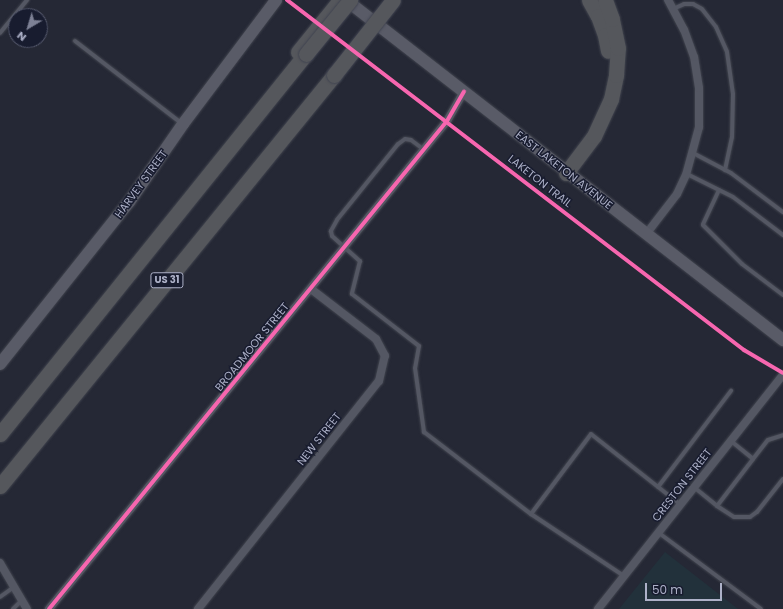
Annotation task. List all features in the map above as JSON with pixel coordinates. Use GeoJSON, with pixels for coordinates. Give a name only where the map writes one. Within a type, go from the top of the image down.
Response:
{"type":"FeatureCollection","features":[{"type":"Feature","properties":{"kind":"highway"},"geometry":{"type":"LineString","coordinates":[[303,52],[340,0]]}},
{"type":"Feature","properties":{"kind":"highway","name":"US 31"},"geometry":{"type":"LineString","coordinates":[[0,434],[249,126],[303,52],[350,0]]}},
{"type":"Feature","properties":{"kind":"highway","name":"US 31"},"geometry":{"type":"LineString","coordinates":[[0,486],[334,75],[393,0]]}},
{"type":"Feature","properties":{"kind":"highway"},"geometry":{"type":"LineString","coordinates":[[566,173],[597,116],[605,93],[609,71],[605,35],[598,16],[589,0]]}},
{"type":"Feature","properties":{"kind":"highway"},"geometry":{"type":"LineString","coordinates":[[566,173],[594,136],[611,99],[616,74],[618,48],[612,19],[605,0]]}},
{"type":"Feature","properties":{"kind":"main road","name":"HARVEY STREET"},"geometry":{"type":"LineString","coordinates":[[0,364],[129,202],[183,124],[276,0]]}},
{"type":"Feature","properties":{"kind":"main road","name":"EAST LAKETON AVENUE"},"geometry":{"type":"LineString","coordinates":[[346,0],[566,173],[647,233],[783,340]]}},
{"type":"Feature","properties":{"kind":"street"},"geometry":{"type":"LineString","coordinates":[[647,233],[677,194],[687,174],[699,127],[699,88],[694,57],[684,30],[668,0]]}},
{"type":"Feature","properties":{"kind":"street","name":"BROADMOOR STREET"},"geometry":{"type":"LineString","coordinates":[[49,609],[345,247],[446,121],[464,92]]}},
{"type":"Feature","properties":{"kind":"street","name":"NEW STREET"},"geometry":{"type":"LineString","coordinates":[[198,609],[378,381],[384,356],[376,339],[311,288]]}},
{"type":"Feature","properties":{"kind":"street","name":"CRESTON STREET"},"geometry":{"type":"LineString","coordinates":[[598,609],[783,375]]}},
{"type":"Feature","properties":{"kind":"street"},"geometry":{"type":"LineString","coordinates":[[0,563],[27,609]]}},
{"type":"Feature","properties":{"kind":"lane"},"geometry":{"type":"LineString","coordinates":[[0,33],[27,0]]}},
{"type":"Feature","properties":{"kind":"lane"},"geometry":{"type":"LineString","coordinates":[[673,8],[684,4],[693,4],[702,9],[716,27],[727,52],[732,94],[732,136],[725,170]]}},
{"type":"Feature","properties":{"kind":"lane"},"geometry":{"type":"LineString","coordinates":[[75,41],[183,124]]}},
{"type":"Feature","properties":{"kind":"lane"},"geometry":{"type":"LineString","coordinates":[[423,149],[411,140],[405,139],[398,144],[337,220],[331,231],[332,236],[360,261],[352,294],[419,346],[414,368],[424,432],[532,514],[624,576]]}},
{"type":"Feature","properties":{"kind":"lane"},"geometry":{"type":"LineString","coordinates":[[693,153],[725,170],[783,212]]}},
{"type":"Feature","properties":{"kind":"lane"},"geometry":{"type":"LineString","coordinates":[[687,174],[733,197],[783,235]]}},
{"type":"Feature","properties":{"kind":"lane"},"geometry":{"type":"LineString","coordinates":[[719,190],[703,225],[742,264],[783,295]]}},
{"type":"Feature","properties":{"kind":"lane"},"geometry":{"type":"LineString","coordinates":[[658,487],[731,391]]}},
{"type":"Feature","properties":{"kind":"lane"},"geometry":{"type":"LineString","coordinates":[[532,514],[591,434],[681,505]]}},
{"type":"Feature","properties":{"kind":"lane"},"geometry":{"type":"LineString","coordinates":[[717,506],[768,440],[783,435]]}},
{"type":"Feature","properties":{"kind":"lane"},"geometry":{"type":"LineString","coordinates":[[731,441],[753,459]]}},
{"type":"Feature","properties":{"kind":"lane"},"geometry":{"type":"LineString","coordinates":[[695,488],[717,506],[734,517],[750,517],[757,512],[783,479]]}},
{"type":"Feature","properties":{"kind":"lane"},"geometry":{"type":"LineString","coordinates":[[659,533],[761,609]]}},
{"type":"Feature","properties":{"kind":"lane"},"geometry":{"type":"LineString","coordinates":[[0,597],[14,587]]}},
{"type":"Feature","properties":{"kind":"lane"},"geometry":{"type":"LineString","coordinates":[[13,609],[22,600]]}},
{"type":"Feature","properties":{"kind":"shaded area"},"geometry":{"type":"Polygon","coordinates":[[[665,552],[738,609],[619,609],[665,552]]]}},
{"type":"Feature","properties":{"kind":"cycle path","name":"LAKETON TRAIL"},"geometry":{"type":"LineString","coordinates":[[287,0],[744,350],[783,373]]}},
{"type":"Feature","properties":{"kind":"cycle path"},"geometry":{"type":"LineString","coordinates":[[49,609],[447,121],[464,92]]}}]}
